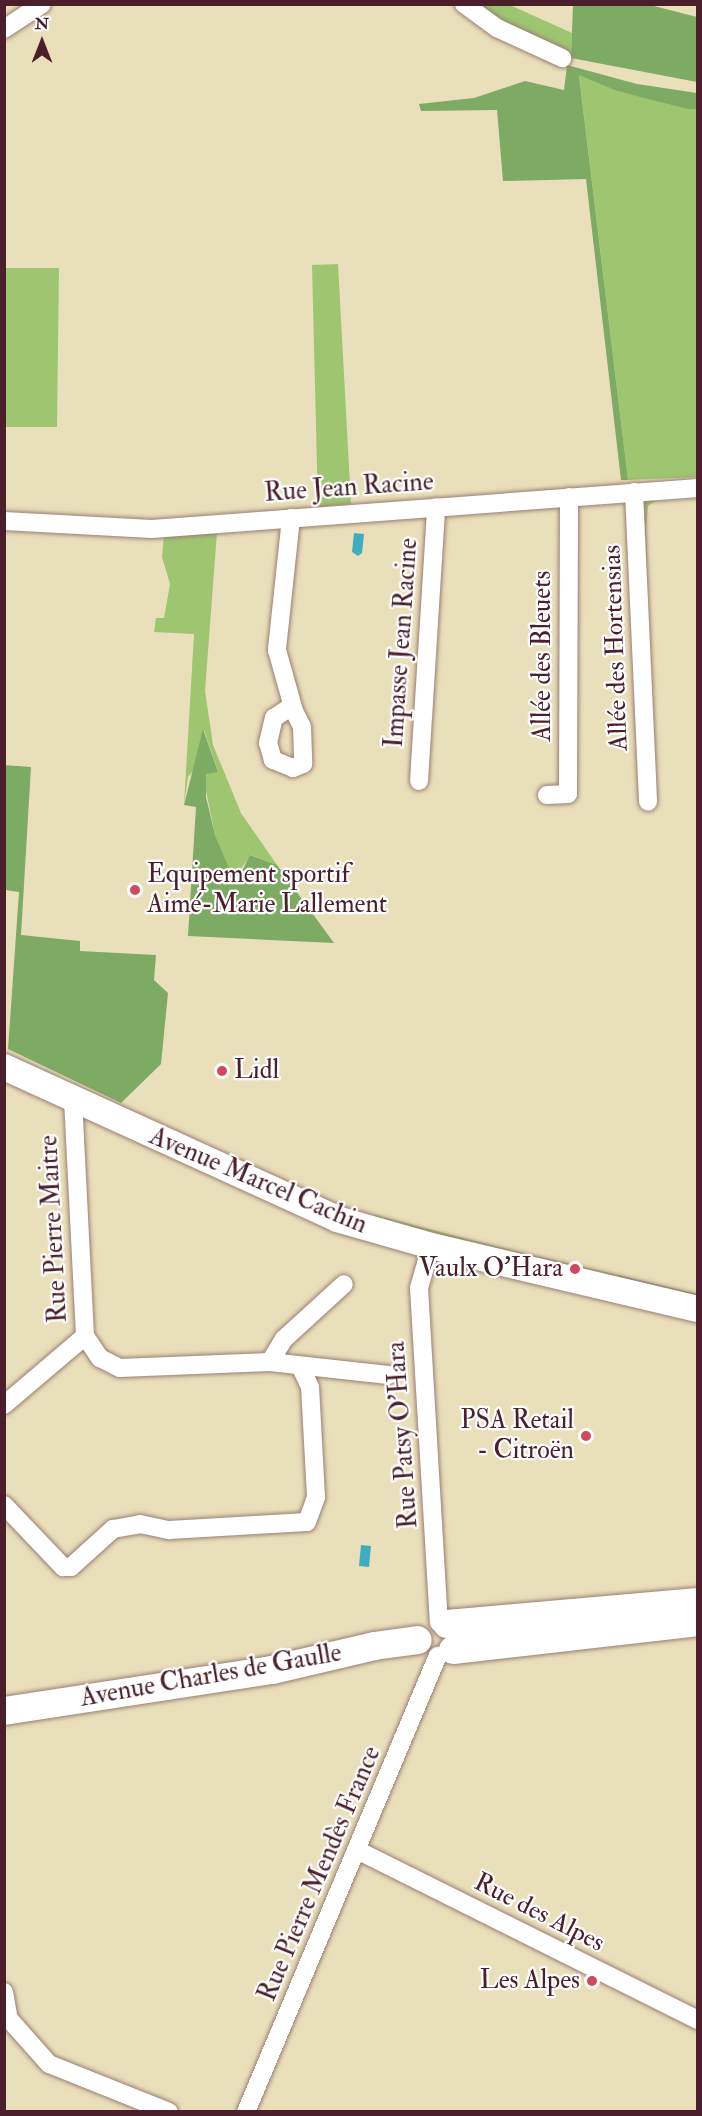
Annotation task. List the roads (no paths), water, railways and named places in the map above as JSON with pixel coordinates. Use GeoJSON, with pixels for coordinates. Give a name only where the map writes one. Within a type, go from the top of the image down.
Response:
{"type":"FeatureCollection","features":[{"type":"Feature","properties":{"kind":"main road","name":"Avenue Charles de Gaulle"},"geometry":{"type":"LineString","coordinates":[[4,1711],[272,1670],[374,1646],[439,1639],[698,1602]]}},
{"type":"Feature","properties":{"kind":"main road","name":"Avenue Charles de Gaulle"},"geometry":{"type":"LineString","coordinates":[[439,1639],[698,1622]]}},
{"type":"Feature","properties":{"kind":"street"},"geometry":{"type":"LineString","coordinates":[[4,29],[42,4]]}},
{"type":"Feature","properties":{"kind":"street"},"geometry":{"type":"LineString","coordinates":[[464,4],[497,28],[562,58]]}},
{"type":"Feature","properties":{"kind":"street","name":"Rue Jean Racine"},"geometry":{"type":"LineString","coordinates":[[4,521],[152,529],[698,488]]}},
{"type":"Feature","properties":{"kind":"street","name":"Allée des Hortensias"},"geometry":{"type":"LineString","coordinates":[[634,492],[648,802]]}},
{"type":"Feature","properties":{"kind":"street","name":"Allée des Bleuets"},"geometry":{"type":"LineString","coordinates":[[547,795],[568,794],[569,497]]}},
{"type":"Feature","properties":{"kind":"street","name":"Impasse Jean Racine"},"geometry":{"type":"LineString","coordinates":[[419,781],[436,508]]}},
{"type":"Feature","properties":{"kind":"street"},"geometry":{"type":"LineString","coordinates":[[291,518],[277,650],[292,706]]}},
{"type":"Feature","properties":{"kind":"street","name":"Avenue Marcel Cachin"},"geometry":{"type":"LineString","coordinates":[[4,1067],[298,1204],[431,1246],[698,1309]]}},
{"type":"Feature","properties":{"kind":"street","name":"Rue Pierre Maitre"},"geometry":{"type":"LineString","coordinates":[[73,1100],[84,1336],[100,1359],[120,1368],[270,1362],[387,1375]]}},
{"type":"Feature","properties":{"kind":"street","name":"Rue Patsy O'Hara"},"geometry":{"type":"LineString","coordinates":[[431,1246],[419,1288],[439,1639]]}},
{"type":"Feature","properties":{"kind":"street"},"geometry":{"type":"LineString","coordinates":[[270,1362],[284,1339],[344,1284]]}},
{"type":"Feature","properties":{"kind":"street"},"geometry":{"type":"LineString","coordinates":[[4,1405],[84,1336]]}},
{"type":"Feature","properties":{"kind":"street"},"geometry":{"type":"LineString","coordinates":[[4,1504],[63,1567],[71,1567],[113,1529],[140,1524],[169,1530],[308,1522],[316,1497],[310,1387],[300,1366]]}},
{"type":"Feature","properties":{"kind":"street","name":"Rue Pierre Mendès France"},"geometry":{"type":"LineString","coordinates":[[246,2112],[359,1851],[439,1639]]}},
{"type":"Feature","properties":{"kind":"street","name":"Rue des Alpes"},"geometry":{"type":"LineString","coordinates":[[359,1851],[698,2020]]}},
{"type":"Feature","properties":{"kind":"street"},"geometry":{"type":"LineString","coordinates":[[4,1992],[9,2019],[49,2064],[169,2112]]}},
{"type":"Feature","properties":{"kind":"water"},"geometry":{"type":"Polygon","coordinates":[[[354,533],[364,534],[362,553],[358,556],[352,552],[354,533]]]}},
{"type":"Feature","properties":{"kind":"water"},"geometry":{"type":"Polygon","coordinates":[[[361,1545],[371,1546],[369,1567],[359,1566],[361,1545]]]}},
{"type":"Feature","properties":{"kind":"place","name":"Equipement sportif Aimé-Marie Lallement"},"geometry":{"type":"Point","coordinates":[135,890]}},
{"type":"Feature","properties":{"kind":"place","name":"Lidl"},"geometry":{"type":"Point","coordinates":[222,1071]}},
{"type":"Feature","properties":{"kind":"place","name":"Vaulx O'Hara"},"geometry":{"type":"Point","coordinates":[575,1269]}},
{"type":"Feature","properties":{"kind":"place","name":"PSA Retail - Citroën"},"geometry":{"type":"Point","coordinates":[586,1436]}},
{"type":"Feature","properties":{"kind":"place","name":"Les Alpes"},"geometry":{"type":"Point","coordinates":[592,1981]}}]}
